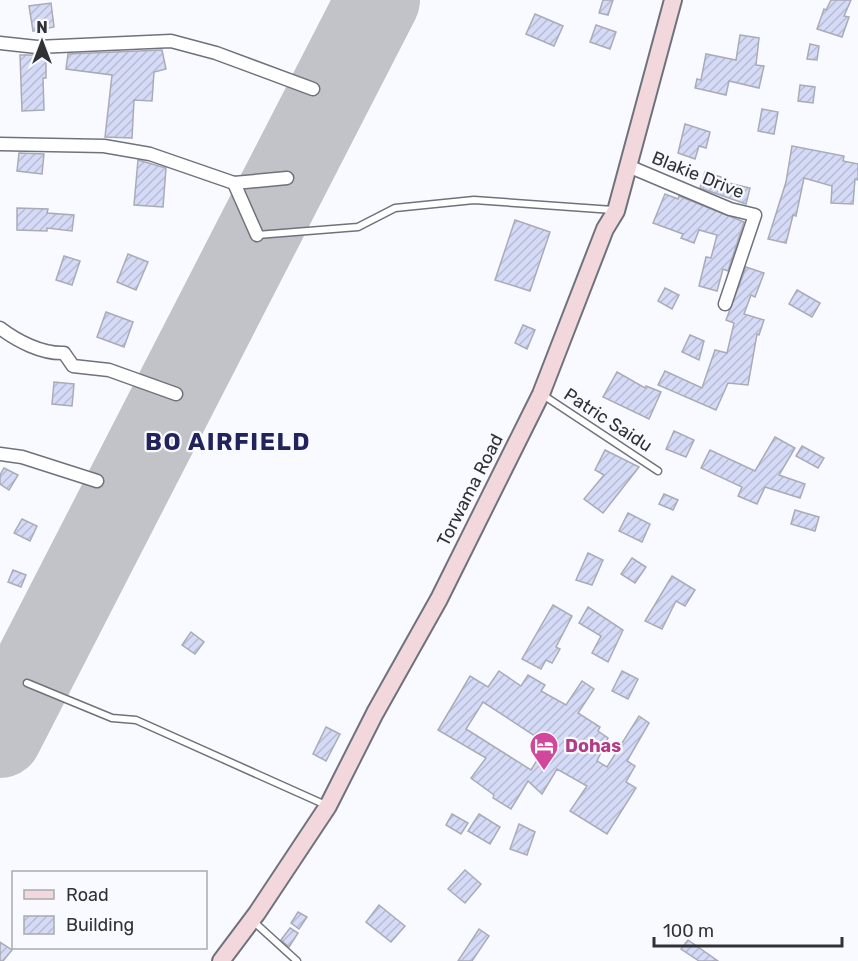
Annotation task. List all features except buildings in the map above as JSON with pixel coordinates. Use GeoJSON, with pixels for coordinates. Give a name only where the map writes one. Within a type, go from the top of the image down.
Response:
{"type":"FeatureCollection","features":[{"type":"Feature","properties":{"kind":"main road","name":"Torwama Road"},"geometry":{"type":"LineString","coordinates":[[221,961],[328,806],[375,713],[439,599],[541,393],[605,228],[616,211],[673,0]]}},
{"type":"Feature","properties":{"kind":"street"},"geometry":{"type":"LineString","coordinates":[[0,43],[37,47],[171,41],[216,52],[313,89]]}},
{"type":"Feature","properties":{"kind":"street"},"geometry":{"type":"LineString","coordinates":[[0,144],[104,146],[150,154],[234,183],[287,178]]}},
{"type":"Feature","properties":{"kind":"street","name":"Blakie Drive"},"geometry":{"type":"LineString","coordinates":[[628,166],[730,209],[755,215],[725,304]]}},
{"type":"Feature","properties":{"kind":"street"},"geometry":{"type":"LineString","coordinates":[[234,183],[257,235]]}},
{"type":"Feature","properties":{"kind":"street"},"geometry":{"type":"LineString","coordinates":[[0,328],[22,343],[54,353],[64,353],[73,366],[109,370],[176,394]]}},
{"type":"Feature","properties":{"kind":"street"},"geometry":{"type":"LineString","coordinates":[[0,454],[22,458],[97,481]]}},
{"type":"Feature","properties":{"kind":"lane"},"geometry":{"type":"LineString","coordinates":[[257,235],[358,227],[395,208],[474,200],[582,206],[616,211]]}},
{"type":"Feature","properties":{"kind":"lane","name":"Patric Saidu"},"geometry":{"type":"LineString","coordinates":[[541,393],[658,471]]}},
{"type":"Feature","properties":{"kind":"lane"},"geometry":{"type":"LineString","coordinates":[[27,683],[112,718],[136,720],[328,806]]}},
{"type":"Feature","properties":{"kind":"lane"},"geometry":{"type":"LineString","coordinates":[[251,920],[297,961]]}},
{"type":"Feature","properties":{"kind":"runway"},"geometry":{"type":"LineString","coordinates":[[0,736],[378,0]]}},
{"type":"Feature","properties":{"kind":"place","name":"Dohas"},"geometry":{"type":"Point","coordinates":[544,772]}},
{"type":"Feature","properties":{"kind":"district","name":"BO AIRFIELD"},"geometry":{"type":"Point","coordinates":[228,442]}}]}
